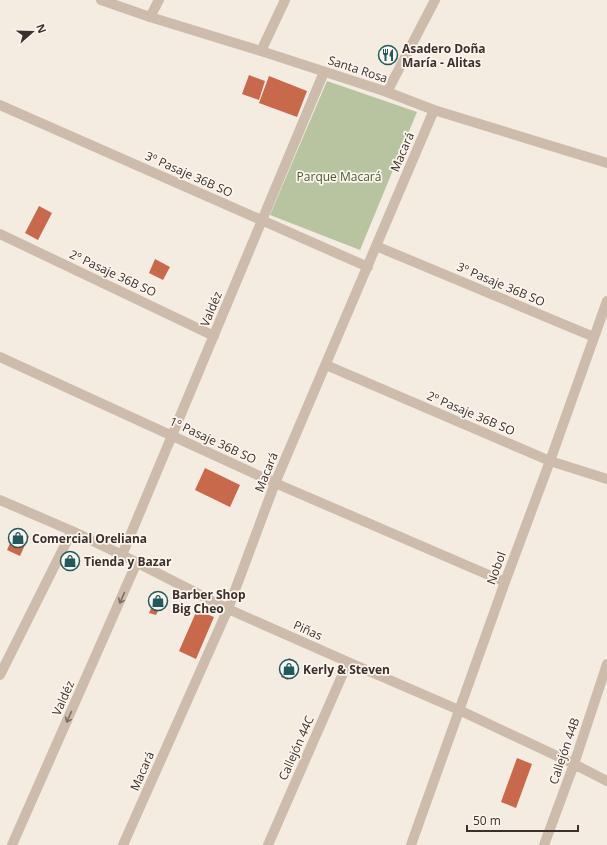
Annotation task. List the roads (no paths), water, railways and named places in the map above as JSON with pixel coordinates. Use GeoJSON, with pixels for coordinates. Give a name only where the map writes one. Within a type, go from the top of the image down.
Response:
{"type":"FeatureCollection","features":[{"type":"Feature","properties":{"kind":"street","name":"Santa Rosa"},"geometry":{"type":"LineString","coordinates":[[101,0],[387,92],[434,110],[607,163]]}},
{"type":"Feature","properties":{"kind":"street"},"geometry":{"type":"LineString","coordinates":[[150,17],[159,0]]}},
{"type":"Feature","properties":{"kind":"street"},"geometry":{"type":"LineString","coordinates":[[261,51],[285,0]]}},
{"type":"Feature","properties":{"kind":"street"},"geometry":{"type":"LineString","coordinates":[[387,92],[435,0]]}},
{"type":"Feature","properties":{"kind":"street","name":"Valdéz"},"geometry":{"type":"LineString","coordinates":[[122,555],[324,72]]}},
{"type":"Feature","properties":{"kind":"street","name":"3º Pasaje 36B SO"},"geometry":{"type":"LineString","coordinates":[[0,105],[368,267]]}},
{"type":"Feature","properties":{"kind":"street","name":"Macará"},"geometry":{"type":"LineString","coordinates":[[124,845],[228,609],[275,483],[434,110]]}},
{"type":"Feature","properties":{"kind":"street","name":"2º Pasaje 36B SO"},"geometry":{"type":"LineString","coordinates":[[0,234],[214,336]]}},
{"type":"Feature","properties":{"kind":"street","name":"3º Pasaje 36B SO"},"geometry":{"type":"LineString","coordinates":[[376,246],[594,337]]}},
{"type":"Feature","properties":{"kind":"street","name":"Nobol"},"geometry":{"type":"LineString","coordinates":[[411,845],[607,301]]}},
{"type":"Feature","properties":{"kind":"street","name":"1º Pasaje 36B SO"},"geometry":{"type":"LineString","coordinates":[[0,357],[275,483],[505,582]]}},
{"type":"Feature","properties":{"kind":"street","name":"2º Pasaje 36B SO"},"geometry":{"type":"LineString","coordinates":[[326,365],[550,461],[607,480]]}},
{"type":"Feature","properties":{"kind":"street","name":"Piñas"},"geometry":{"type":"LineString","coordinates":[[0,500],[72,531],[137,562],[228,609],[459,710],[607,781]]}},
{"type":"Feature","properties":{"kind":"street"},"geometry":{"type":"LineString","coordinates":[[0,674],[72,531]]}},
{"type":"Feature","properties":{"kind":"street","name":"Valdéz"},"geometry":{"type":"LineString","coordinates":[[12,845],[137,562]]}},
{"type":"Feature","properties":{"kind":"street","name":"Callejón 44C"},"geometry":{"type":"LineString","coordinates":[[268,845],[348,662]]}},
{"type":"Feature","properties":{"kind":"street","name":"Callejón 44B"},"geometry":{"type":"LineString","coordinates":[[544,845],[574,764],[607,664]]}},
{"type":"Feature","properties":{"kind":"place","name":"Asadero Doña María - Alitas"},"geometry":{"type":"Point","coordinates":[388,55]}},
{"type":"Feature","properties":{"kind":"place","name":"Comercial Oreliana"},"geometry":{"type":"Point","coordinates":[18,538]}},
{"type":"Feature","properties":{"kind":"place","name":"Tienda y Bazar"},"geometry":{"type":"Point","coordinates":[70,561]}},
{"type":"Feature","properties":{"kind":"place","name":"Barber Shop Big Cheo"},"geometry":{"type":"Point","coordinates":[158,601]}},
{"type":"Feature","properties":{"kind":"place","name":"Kerly & Steven"},"geometry":{"type":"Point","coordinates":[289,669]}},
{"type":"Feature","properties":{"kind":"park label","name":"Parque Macará"},"geometry":{"type":"Point","coordinates":[339,176]}}]}
